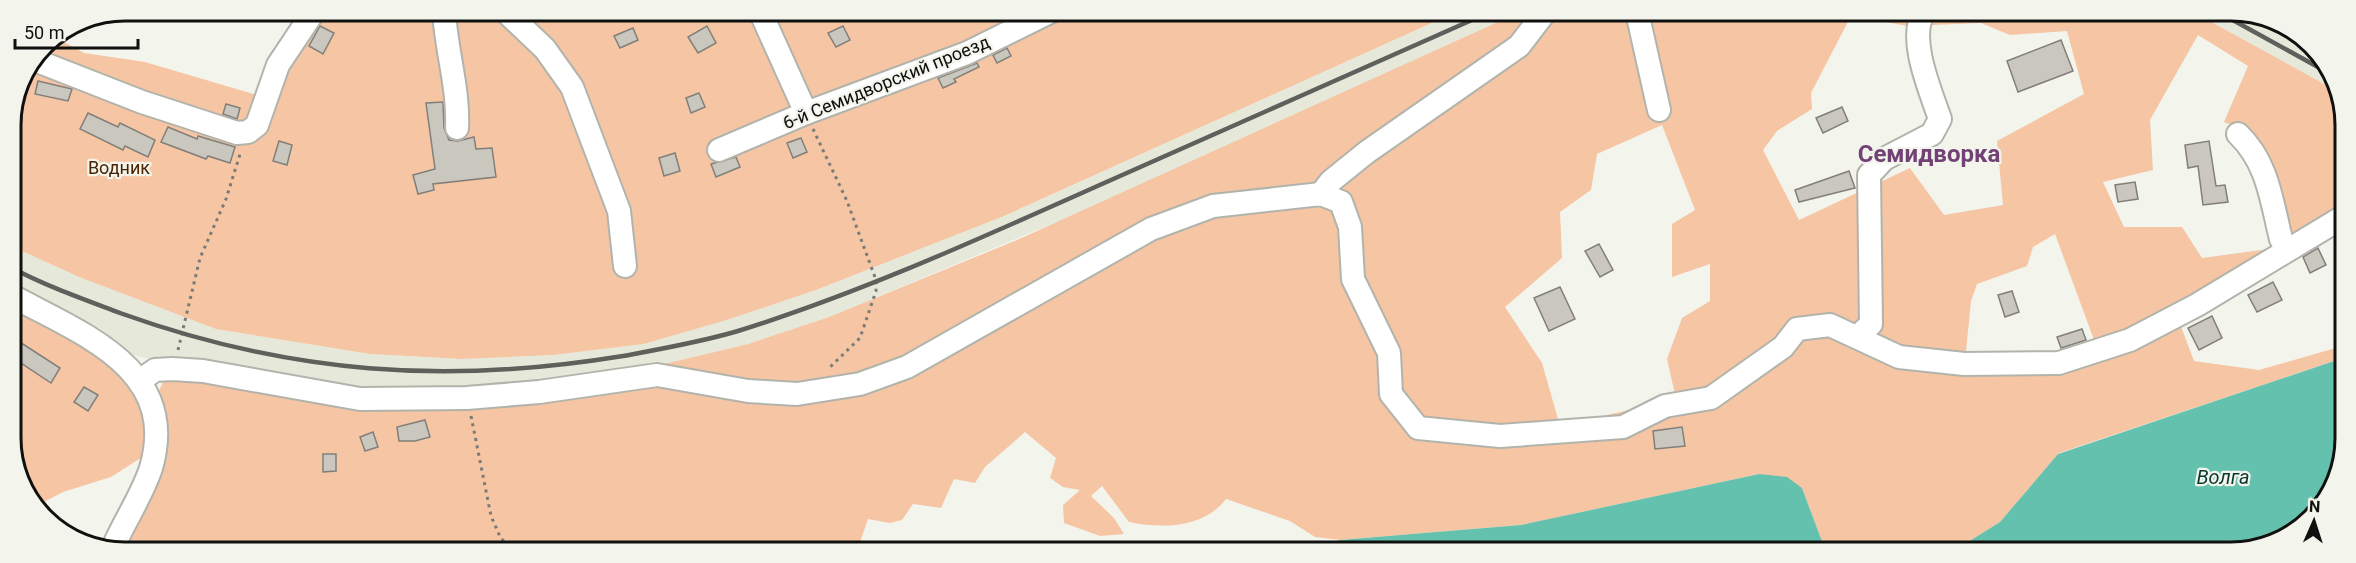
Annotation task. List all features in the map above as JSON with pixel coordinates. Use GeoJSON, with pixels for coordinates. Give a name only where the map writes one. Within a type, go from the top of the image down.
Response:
{"type":"FeatureCollection","features":[{"type":"Feature","properties":{"kind":"street"},"geometry":{"type":"LineString","coordinates":[[42,63],[142,102],[237,132],[248,132],[258,125],[278,65],[307,21]]}},
{"type":"Feature","properties":{"kind":"street"},"geometry":{"type":"LineString","coordinates":[[445,21],[450,69],[458,103],[457,128]]}},
{"type":"Feature","properties":{"kind":"street"},"geometry":{"type":"LineString","coordinates":[[516,21],[545,49],[572,87],[619,212],[625,266]]}},
{"type":"Feature","properties":{"kind":"street"},"geometry":{"type":"LineString","coordinates":[[765,21],[806,113]]}},
{"type":"Feature","properties":{"kind":"street","name":"6-й Семидворский проезд"},"geometry":{"type":"LineString","coordinates":[[718,150],[806,113],[967,53],[1033,21]]}},
{"type":"Feature","properties":{"kind":"street"},"geometry":{"type":"LineString","coordinates":[[1322,194],[1331,181],[1367,152],[1519,45],[1538,21]]}},
{"type":"Feature","properties":{"kind":"street"},"geometry":{"type":"LineString","coordinates":[[1638,21],[1659,110]]}},
{"type":"Feature","properties":{"kind":"street"},"geometry":{"type":"LineString","coordinates":[[1857,337],[1871,324],[1869,175],[1884,159],[1932,134],[1940,119],[1918,46],[1918,21]]}},
{"type":"Feature","properties":{"kind":"street"},"geometry":{"type":"LineString","coordinates":[[2238,134],[2254,149],[2262,167],[2281,238],[2287,249]]}},
{"type":"Feature","properties":{"kind":"street"},"geometry":{"type":"LineString","coordinates":[[141,380],[155,370],[172,369],[203,371],[360,399],[467,398],[540,392],[657,375],[748,391],[797,394],[860,384],[907,367],[1151,229],[1213,206],[1322,194],[1341,202],[1350,227],[1353,279],[1389,353],[1391,394],[1418,429],[1500,436],[1623,427],[1665,406],[1711,398],[1783,346],[1797,329],[1830,325],[1899,357],[1965,364],[2059,363],[2130,340],[2197,305],[2335,222]]}},
{"type":"Feature","properties":{"kind":"street"},"geometry":{"type":"LineString","coordinates":[[21,301],[105,348],[141,380],[150,395],[157,422],[157,442],[150,470],[116,541]]}},
{"type":"Feature","properties":{"kind":"path"},"geometry":{"type":"LineString","coordinates":[[806,113],[847,201],[876,280],[876,291],[860,338],[825,373]]}},
{"type":"Feature","properties":{"kind":"path"},"geometry":{"type":"LineString","coordinates":[[172,369],[200,258],[226,199],[248,132]]}},
{"type":"Feature","properties":{"kind":"path"},"geometry":{"type":"LineString","coordinates":[[467,398],[491,516],[501,539],[506,542]]}},
{"type":"Feature","properties":{"kind":"shaded area"},"geometry":{"type":"Polygon","coordinates":[[[1436,21],[1500,21],[1109,200],[829,317],[748,344],[656,366],[562,383],[367,391],[163,362],[133,355],[21,294],[21,251],[79,277],[216,329],[370,354],[462,359],[553,355],[644,344],[730,319],[816,290],[1004,216],[1436,21]]]}},
{"type":"Feature","properties":{"kind":"shaded area"},"geometry":{"type":"Polygon","coordinates":[[[2210,21],[2251,23],[2283,35],[2313,62],[2326,85],[2210,21]]]}},
{"type":"Feature","properties":{"kind":"green space","name":"Водник"},"geometry":{"type":"Polygon","coordinates":[[[310,21],[762,21],[798,104],[1035,21],[1436,21],[1004,216],[816,290],[730,319],[644,344],[553,355],[462,359],[370,354],[216,329],[79,277],[21,251],[21,118],[25,98],[32,79],[43,62],[64,42],[84,53],[145,62],[260,96],[310,21]]]}},
{"type":"Feature","properties":{"kind":"green space"},"geometry":{"type":"Polygon","coordinates":[[[769,21],[1023,21],[816,106],[769,21]]]}},
{"type":"Feature","properties":{"kind":"green space"},"geometry":{"type":"Polygon","coordinates":[[[1500,21],[1848,21],[1811,93],[1812,109],[1777,131],[1763,150],[1799,220],[1910,168],[1944,215],[2003,205],[1997,141],[2084,94],[2067,31],[2010,35],[1981,23],[1908,26],[1880,21],[2210,21],[2326,85],[2333,105],[2335,217],[2296,239],[2286,234],[2245,131],[2224,122],[2248,66],[2198,35],[2150,120],[2153,170],[2103,182],[2124,227],[2182,227],[2202,258],[2276,248],[2180,324],[2194,361],[2259,370],[2335,348],[2335,361],[2059,453],[2000,522],[1968,542],[1822,542],[1802,488],[1759,474],[1521,525],[1340,540],[1315,537],[1290,521],[1226,499],[1217,509],[1195,521],[1169,525],[1129,522],[1102,486],[1091,496],[1114,518],[1124,534],[1100,536],[1064,523],[1063,505],[1080,490],[1063,487],[1050,478],[1056,458],[1025,432],[985,467],[975,483],[954,479],[941,508],[913,504],[902,520],[890,523],[868,519],[860,542],[121,542],[157,395],[163,382],[178,374],[284,394],[466,391],[656,366],[748,344],[829,317],[1017,240],[1500,21]],[[1662,125],[1597,154],[1591,190],[1560,212],[1562,258],[1505,307],[1542,363],[1560,426],[1676,399],[1667,359],[1682,318],[1710,301],[1710,264],[1672,277],[1672,224],[1695,210],[1662,125]],[[2055,234],[2033,247],[2027,266],[1977,284],[1971,301],[1965,361],[2097,348],[2055,234]]]}},
{"type":"Feature","properties":{"kind":"green space"},"geometry":{"type":"Polygon","coordinates":[[[21,312],[101,354],[143,403],[147,454],[111,477],[63,492],[46,501],[46,504],[35,490],[23,458],[21,312]]]}},
{"type":"Feature","properties":{"kind":"water","name":"Волга"},"geometry":{"type":"Polygon","coordinates":[[[2335,361],[2335,438],[2329,471],[2320,491],[2284,491],[2284,527],[2271,534],[2238,542],[1968,542],[2000,522],[2058,454],[2335,361]]]}},
{"type":"Feature","properties":{"kind":"water"},"geometry":{"type":"Polygon","coordinates":[[[1759,474],[1787,477],[1802,488],[1822,542],[1334,542],[1521,525],[1759,474]]]}},
{"type":"Feature","properties":{"kind":"building"},"geometry":{"type":"Polygon","coordinates":[[[320,26],[334,33],[323,54],[309,46],[320,26]]]}},
{"type":"Feature","properties":{"kind":"building"},"geometry":{"type":"Polygon","coordinates":[[[707,26],[716,43],[698,53],[688,37],[707,26]]]}},
{"type":"Feature","properties":{"kind":"building"},"geometry":{"type":"Polygon","coordinates":[[[843,26],[850,40],[836,47],[828,33],[843,26]]]}},
{"type":"Feature","properties":{"kind":"building"},"geometry":{"type":"Polygon","coordinates":[[[633,28],[638,40],[620,48],[614,36],[633,28]]]}},
{"type":"Feature","properties":{"kind":"building"},"geometry":{"type":"Polygon","coordinates":[[[2061,40],[2073,71],[2018,92],[2007,61],[2061,40]]]}},
{"type":"Feature","properties":{"kind":"building"},"geometry":{"type":"Polygon","coordinates":[[[1007,48],[1011,56],[997,63],[993,55],[1007,48]]]}},
{"type":"Feature","properties":{"kind":"building"},"geometry":{"type":"Polygon","coordinates":[[[977,63],[979,67],[954,79],[956,82],[943,88],[938,78],[977,63]]]}},
{"type":"Feature","properties":{"kind":"building"},"geometry":{"type":"Polygon","coordinates":[[[38,81],[72,89],[68,101],[35,94],[38,81]]]}},
{"type":"Feature","properties":{"kind":"building"},"geometry":{"type":"Polygon","coordinates":[[[699,93],[705,107],[691,113],[686,98],[699,93]]]}},
{"type":"Feature","properties":{"kind":"building"},"geometry":{"type":"Polygon","coordinates":[[[443,102],[444,128],[449,140],[458,141],[474,137],[476,149],[492,148],[496,177],[433,184],[434,190],[418,194],[413,175],[435,169],[426,103],[443,102]]]}},
{"type":"Feature","properties":{"kind":"building"},"geometry":{"type":"Polygon","coordinates":[[[226,104],[240,108],[237,119],[223,114],[226,104]]]}},
{"type":"Feature","properties":{"kind":"building"},"geometry":{"type":"Polygon","coordinates":[[[1842,107],[1848,121],[1823,133],[1816,118],[1842,107]]]}},
{"type":"Feature","properties":{"kind":"building"},"geometry":{"type":"Polygon","coordinates":[[[88,113],[118,127],[120,123],[155,140],[148,157],[125,146],[123,150],[80,129],[88,113]]]}},
{"type":"Feature","properties":{"kind":"building"},"geometry":{"type":"Polygon","coordinates":[[[168,127],[197,139],[198,136],[235,147],[230,163],[208,156],[206,159],[161,142],[168,127]]]}},
{"type":"Feature","properties":{"kind":"building"},"geometry":{"type":"Polygon","coordinates":[[[801,138],[807,152],[793,158],[787,143],[801,138]]]}},
{"type":"Feature","properties":{"kind":"building"},"geometry":{"type":"Polygon","coordinates":[[[279,141],[292,145],[287,165],[273,161],[279,141]]]}},
{"type":"Feature","properties":{"kind":"building"},"geometry":{"type":"Polygon","coordinates":[[[2209,141],[2216,186],[2225,185],[2228,202],[2203,205],[2198,166],[2188,168],[2185,145],[2209,141]]]}},
{"type":"Feature","properties":{"kind":"building"},"geometry":{"type":"Polygon","coordinates":[[[675,153],[680,171],[664,176],[659,158],[675,153]]]}},
{"type":"Feature","properties":{"kind":"building"},"geometry":{"type":"Polygon","coordinates":[[[736,157],[740,167],[716,177],[711,164],[736,157]]]}},
{"type":"Feature","properties":{"kind":"building"},"geometry":{"type":"Polygon","coordinates":[[[1849,171],[1855,188],[1799,202],[1795,190],[1849,171]]]}},
{"type":"Feature","properties":{"kind":"building"},"geometry":{"type":"Polygon","coordinates":[[[2135,182],[2138,199],[2118,202],[2115,185],[2135,182]]]}},
{"type":"Feature","properties":{"kind":"building"},"geometry":{"type":"Polygon","coordinates":[[[1599,244],[1613,270],[1600,277],[1585,251],[1599,244]]]}},
{"type":"Feature","properties":{"kind":"building"},"geometry":{"type":"Polygon","coordinates":[[[2318,248],[2326,265],[2310,273],[2303,257],[2318,248]]]}},
{"type":"Feature","properties":{"kind":"building"},"geometry":{"type":"Polygon","coordinates":[[[2273,282],[2282,300],[2257,312],[2248,295],[2273,282]]]}},
{"type":"Feature","properties":{"kind":"building"},"geometry":{"type":"Polygon","coordinates":[[[1560,287],[1575,319],[1549,331],[1534,298],[1560,287]]]}},
{"type":"Feature","properties":{"kind":"building"},"geometry":{"type":"Polygon","coordinates":[[[2012,291],[2019,312],[2005,317],[1998,295],[2012,291]]]}},
{"type":"Feature","properties":{"kind":"building"},"geometry":{"type":"Polygon","coordinates":[[[2212,316],[2222,338],[2199,350],[2188,328],[2212,316]]]}},
{"type":"Feature","properties":{"kind":"building"},"geometry":{"type":"Polygon","coordinates":[[[2082,329],[2086,340],[2061,348],[2057,337],[2082,329]]]}},
{"type":"Feature","properties":{"kind":"building"},"geometry":{"type":"Polygon","coordinates":[[[21,343],[60,368],[51,383],[21,363],[21,343]]]}},
{"type":"Feature","properties":{"kind":"building"},"geometry":{"type":"Polygon","coordinates":[[[84,387],[98,395],[88,411],[74,402],[84,387]]]}},
{"type":"Feature","properties":{"kind":"building"},"geometry":{"type":"Polygon","coordinates":[[[425,420],[430,437],[415,441],[399,441],[397,427],[425,420]]]}},
{"type":"Feature","properties":{"kind":"building"},"geometry":{"type":"Polygon","coordinates":[[[1682,427],[1685,446],[1655,449],[1653,431],[1682,427]]]}},
{"type":"Feature","properties":{"kind":"building"},"geometry":{"type":"Polygon","coordinates":[[[373,432],[378,447],[365,451],[360,437],[373,432]]]}},
{"type":"Feature","properties":{"kind":"building"},"geometry":{"type":"Polygon","coordinates":[[[323,454],[336,454],[336,471],[323,472],[323,454]]]}},
{"type":"Feature","properties":{"kind":"railway"},"geometry":{"type":"LineString","coordinates":[[21,272],[120,313],[183,334],[245,350],[307,361],[369,368],[431,371],[494,370],[558,365],[623,356],[738,331],[877,281],[1012,224],[1470,21]]}},
{"type":"Feature","properties":{"kind":"railway"},"geometry":{"type":"LineString","coordinates":[[2235,21],[2315,66]]}},
{"type":"Feature","properties":{"kind":"district","name":"Семидворка"},"geometry":{"type":"Point","coordinates":[1929,154]}}]}
